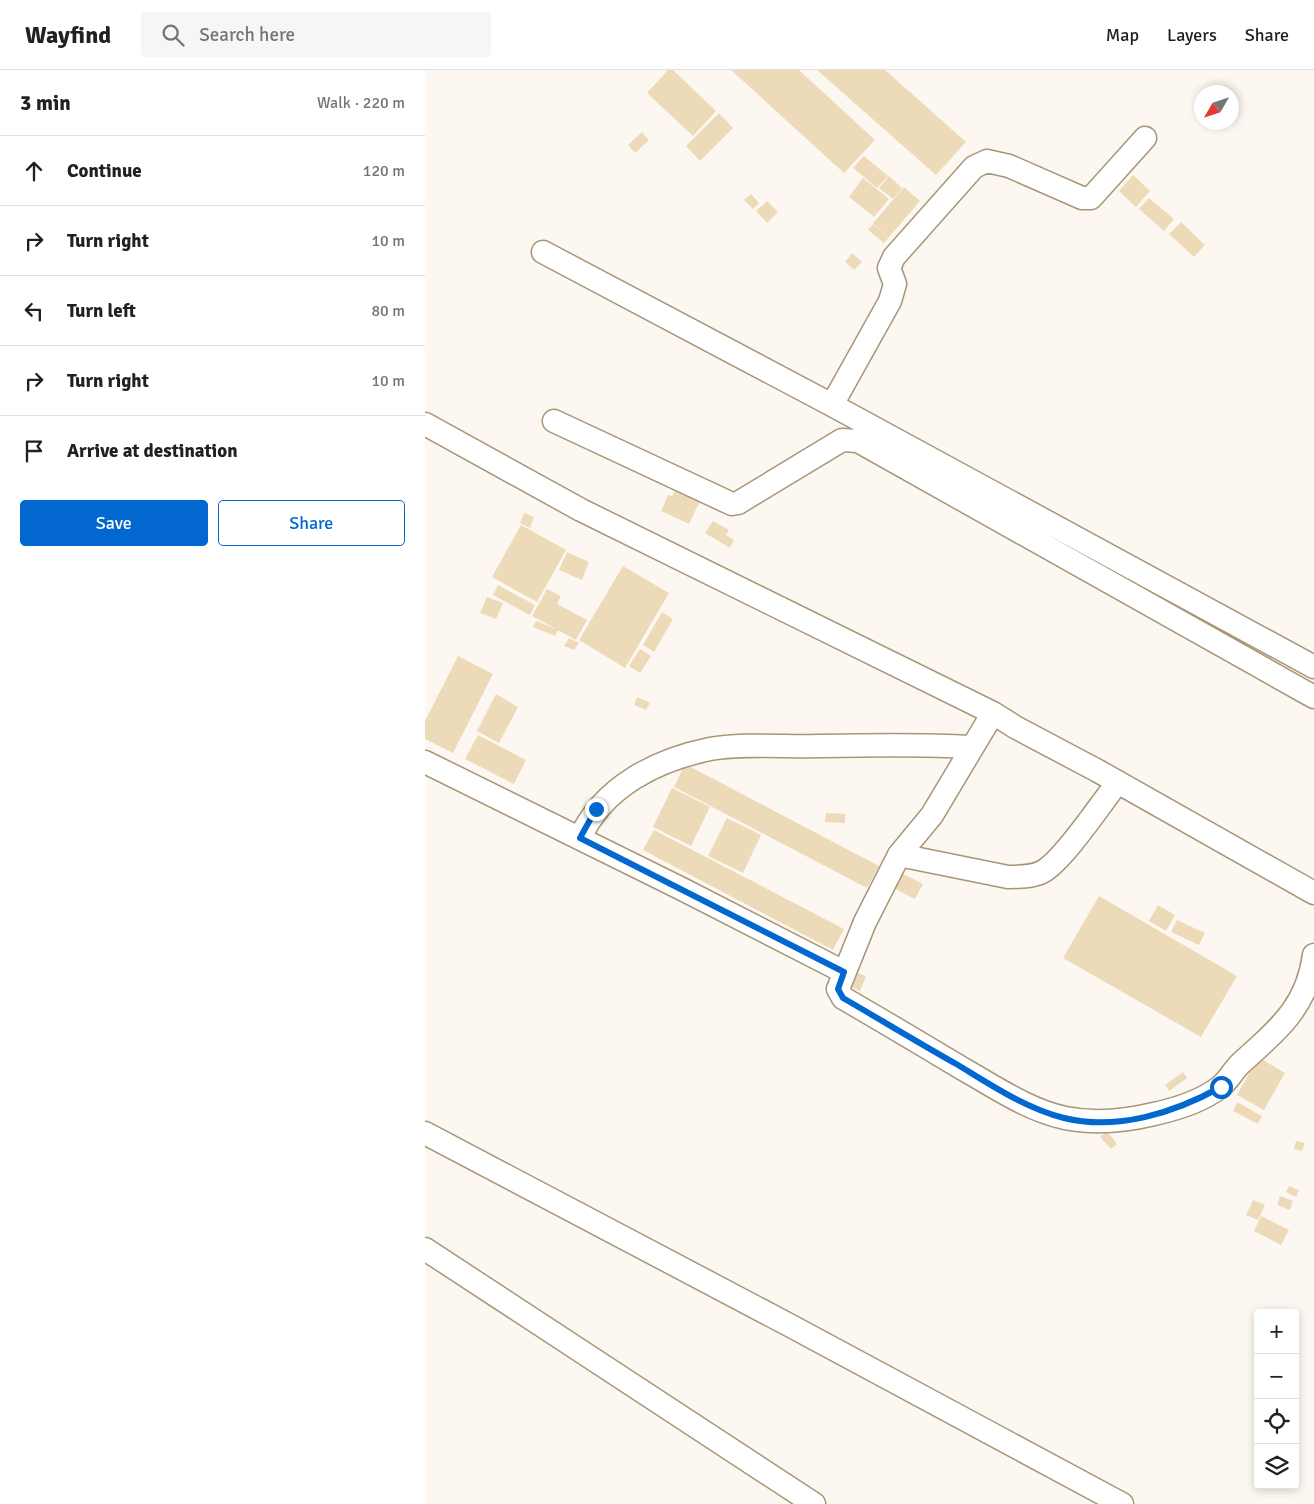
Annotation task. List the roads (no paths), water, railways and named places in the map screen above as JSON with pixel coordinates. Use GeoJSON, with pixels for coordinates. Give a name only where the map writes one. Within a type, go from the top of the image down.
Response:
{"type":"FeatureCollection","features":[{"type":"Feature","properties":{"kind":"street"},"geometry":{"type":"LineString","coordinates":[[832,405],[890,301],[895,284],[889,268],[893,257],[974,167],[987,161],[1009,166],[1082,198],[1091,198],[1145,138]]}},
{"type":"Feature","properties":{"kind":"street"},"geometry":{"type":"LineString","coordinates":[[543,252],[832,405],[1314,666]]}},
{"type":"Feature","properties":{"kind":"street"},"geometry":{"type":"LineString","coordinates":[[554,421],[732,504],[738,503],[842,440],[858,441],[1314,697]]}},
{"type":"Feature","properties":{"kind":"street"},"geometry":{"type":"LineString","coordinates":[[425,424],[581,510],[993,713],[1314,893]]}},
{"type":"Feature","properties":{"kind":"street"},"geometry":{"type":"LineString","coordinates":[[993,713],[932,815],[899,855],[865,922],[844,972],[838,989],[843,998],[1005,1093],[1038,1109],[1064,1118],[1094,1122],[1127,1120],[1194,1102],[1221,1087],[1239,1065],[1289,1019],[1313,968]]}},
{"type":"Feature","properties":{"kind":"street"},"geometry":{"type":"LineString","coordinates":[[580,838],[596,809],[630,781],[658,765],[711,749],[914,744],[972,747]]}},
{"type":"Feature","properties":{"kind":"street"},"geometry":{"type":"LineString","coordinates":[[425,762],[580,838],[844,972]]}},
{"type":"Feature","properties":{"kind":"street"},"geometry":{"type":"LineString","coordinates":[[899,855],[1007,877],[1023,877],[1042,872],[1056,862],[1118,782]]}},
{"type":"Feature","properties":{"kind":"street"},"geometry":{"type":"LineString","coordinates":[[425,1133],[791,1326],[1122,1504]]}},
{"type":"Feature","properties":{"kind":"street"},"geometry":{"type":"LineString","coordinates":[[425,1249],[814,1504]]}}]}
